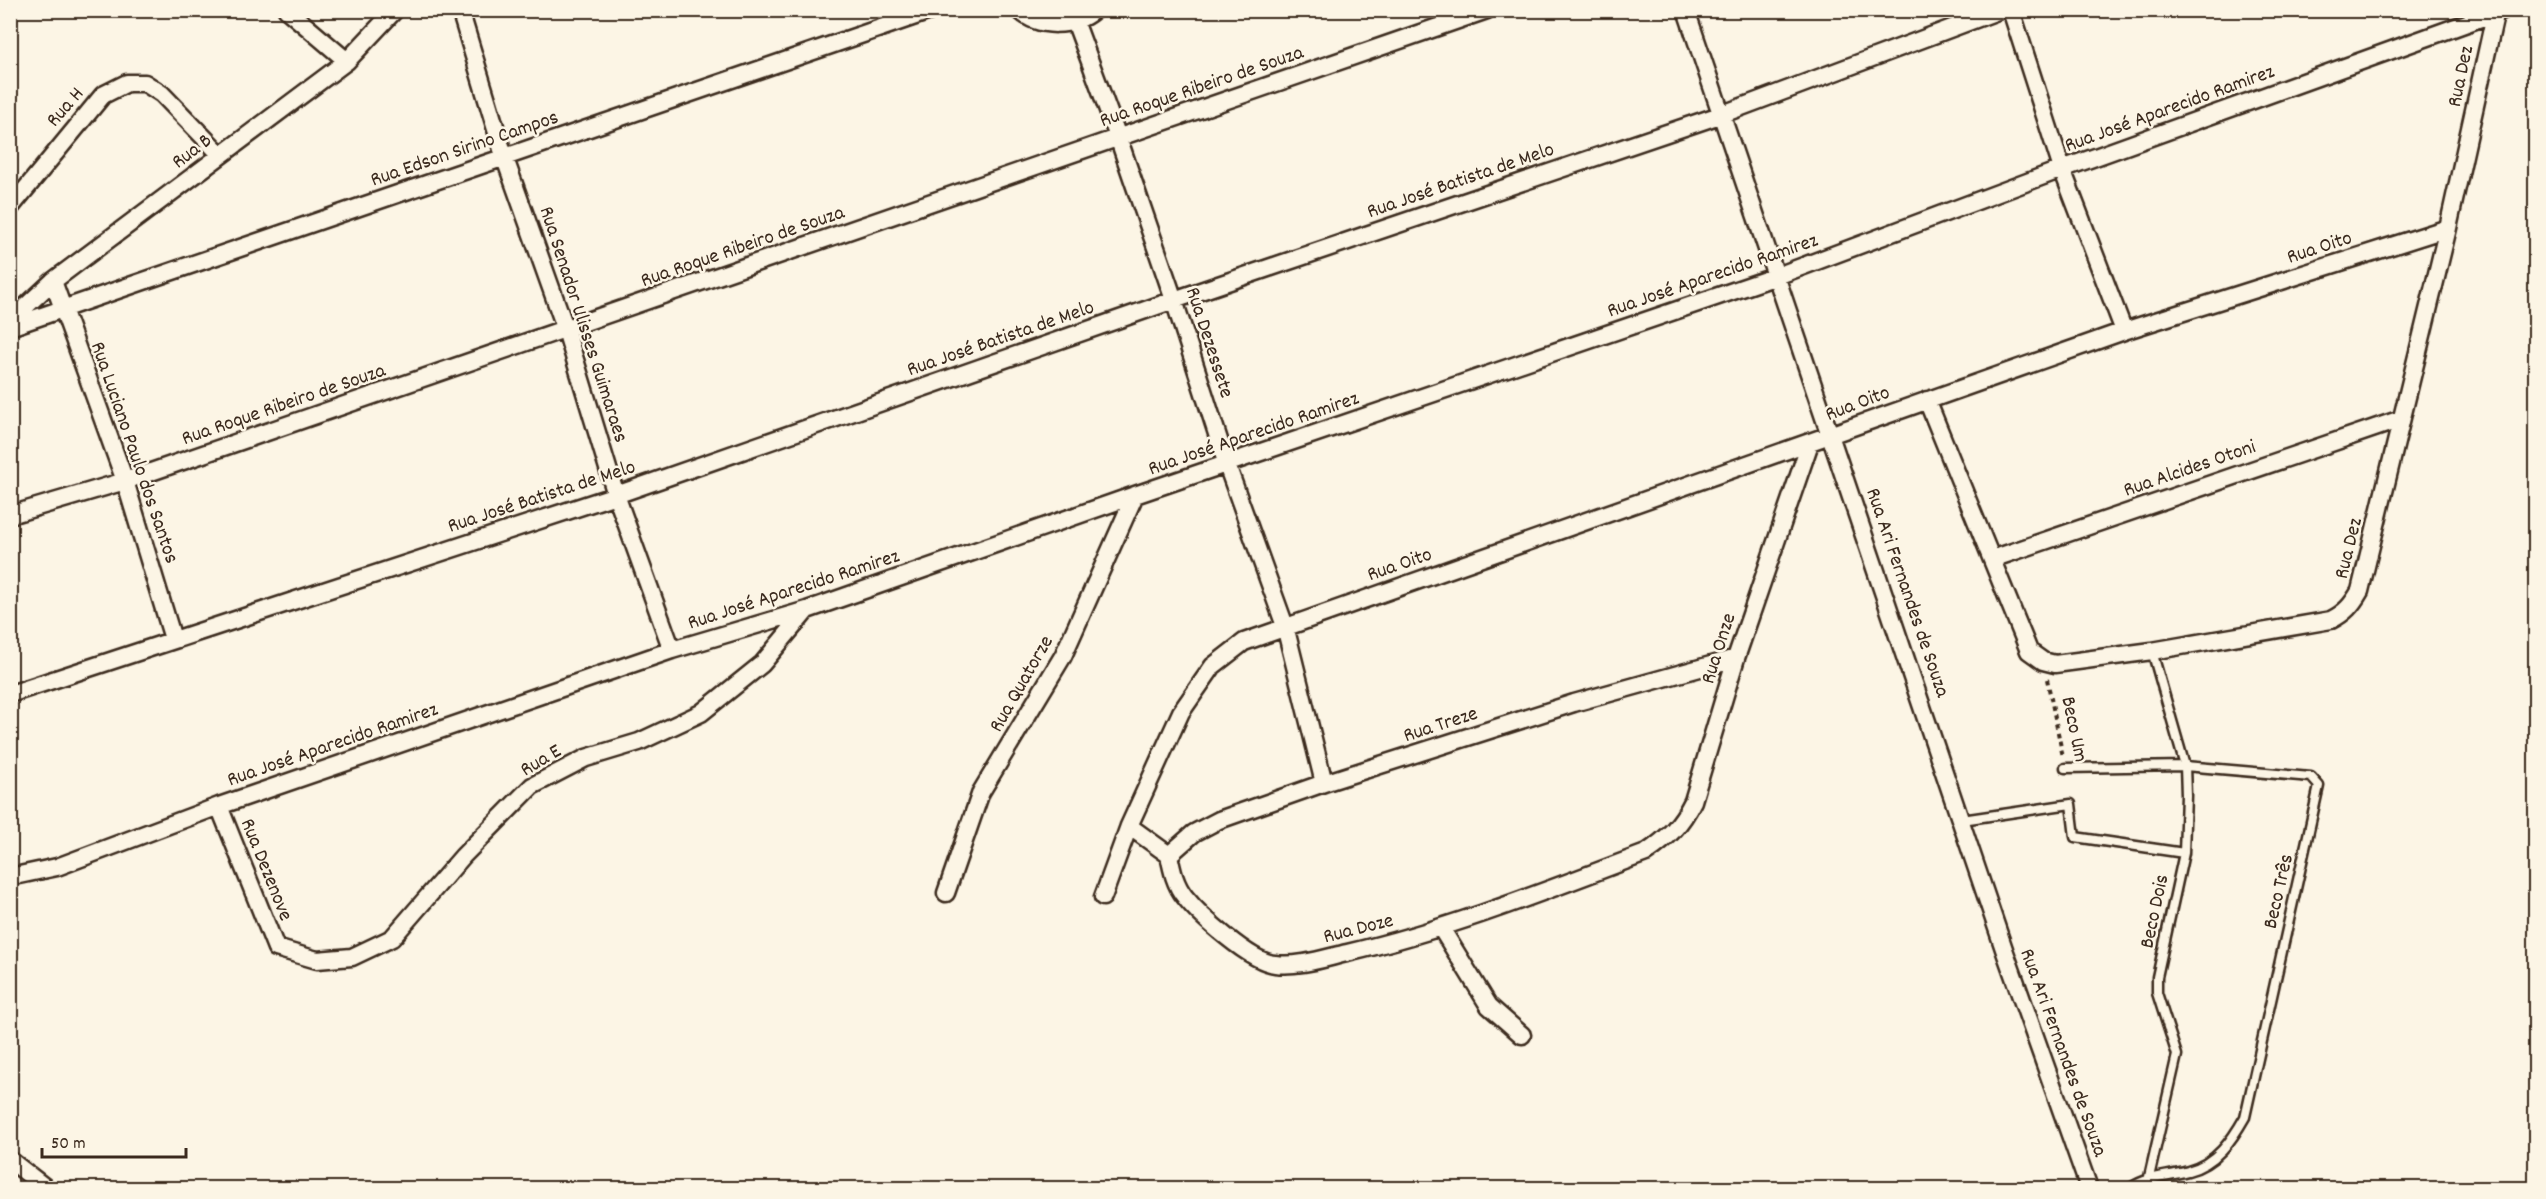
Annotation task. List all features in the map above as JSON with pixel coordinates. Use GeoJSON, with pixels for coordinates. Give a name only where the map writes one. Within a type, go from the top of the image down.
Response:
{"type":"FeatureCollection","features":[{"type":"Feature","properties":{"kind":"street"},"geometry":{"type":"LineString","coordinates":[[287,10],[347,61]]}},
{"type":"Feature","properties":{"kind":"street","name":"Rua B"},"geometry":{"type":"LineString","coordinates":[[10,321],[53,281],[347,61],[395,10]]}},
{"type":"Feature","properties":{"kind":"street","name":"Rua Senador Ulisses Guimaraes"},"geometry":{"type":"LineString","coordinates":[[460,10],[504,156],[566,330],[616,495],[672,650]]}},
{"type":"Feature","properties":{"kind":"street","name":"Rua Edson Sirino Campos"},"geometry":{"type":"LineString","coordinates":[[10,327],[64,311],[504,156],[933,10]]}},
{"type":"Feature","properties":{"kind":"street"},"geometry":{"type":"LineString","coordinates":[[1019,10],[1040,22],[1057,24],[1075,21],[1094,10]]}},
{"type":"Feature","properties":{"kind":"street","name":"Rua Roque Ribeiro de Souza"},"geometry":{"type":"LineString","coordinates":[[10,515],[125,481],[1487,10]]}},
{"type":"Feature","properties":{"kind":"street","name":"Rua Ari Fernandes de Souza"},"geometry":{"type":"LineString","coordinates":[[1686,10],[1720,115],[1832,435],[2005,952],[2089,1188]]}},
{"type":"Feature","properties":{"kind":"street","name":"Rua José Batista de Melo"},"geometry":{"type":"LineString","coordinates":[[10,694],[616,495],[1174,300],[1720,115],[2000,10]]}},
{"type":"Feature","properties":{"kind":"street"},"geometry":{"type":"LineString","coordinates":[[2011,10],[2062,169],[2124,331]]}},
{"type":"Feature","properties":{"kind":"street","name":"Rua José Aparecido Ramirez"},"geometry":{"type":"LineString","coordinates":[[10,877],[57,867],[219,806],[672,650],[807,610],[1134,495],[1777,276],[2062,169],[2499,13]]}},
{"type":"Feature","properties":{"kind":"street","name":"Rua Dez"},"geometry":{"type":"LineString","coordinates":[[2043,661],[2055,664],[2152,651],[2331,620],[2343,614],[2353,604],[2360,591],[2499,13]]}},
{"type":"Feature","properties":{"kind":"street","name":"Rua Dezessete"},"geometry":{"type":"LineString","coordinates":[[1075,21],[1118,137],[1227,465],[1285,626],[1324,783]]}},
{"type":"Feature","properties":{"kind":"street","name":"Rua H"},"geometry":{"type":"LineString","coordinates":[[10,208],[103,95],[127,83],[146,83],[162,94],[221,155]]}},
{"type":"Feature","properties":{"kind":"street","name":"Rua Oito"},"geometry":{"type":"LineString","coordinates":[[1285,626],[2124,331],[2448,228]]}},
{"type":"Feature","properties":{"kind":"street","name":"Rua Luciano Paulo dos Santos"},"geometry":{"type":"LineString","coordinates":[[53,281],[125,481],[173,639]]}},
{"type":"Feature","properties":{"kind":"street"},"geometry":{"type":"LineString","coordinates":[[1927,400],[2030,651],[2043,661]]}},
{"type":"Feature","properties":{"kind":"street","name":"Rua Alcides Otoni"},"geometry":{"type":"LineString","coordinates":[[1992,559],[2401,419]]}},
{"type":"Feature","properties":{"kind":"street","name":"Rua Onze"},"geometry":{"type":"LineString","coordinates":[[1646,853],[1671,836],[1688,810],[1736,658],[1810,443]]}},
{"type":"Feature","properties":{"kind":"street","name":"Rua Quatorze"},"geometry":{"type":"LineString","coordinates":[[946,893],[981,792],[1063,656],[1134,495]]}},
{"type":"Feature","properties":{"kind":"street","name":"Rua E"},"geometry":{"type":"LineString","coordinates":[[276,948],[317,960],[352,957],[392,938],[463,856],[532,786],[586,758],[639,742],[701,713],[762,664],[807,610]]}},
{"type":"Feature","properties":{"kind":"street"},"geometry":{"type":"LineString","coordinates":[[1103,897],[1129,826],[1181,712],[1213,666],[1244,642],[1285,626]]}},
{"type":"Feature","properties":{"kind":"street","name":"Rua Treze"},"geometry":{"type":"LineString","coordinates":[[1169,855],[1194,832],[1219,820],[1324,783],[1574,703],[1736,658]]}},
{"type":"Feature","properties":{"kind":"street","name":"Rua Dezenove"},"geometry":{"type":"LineString","coordinates":[[219,806],[276,948]]}},
{"type":"Feature","properties":{"kind":"street"},"geometry":{"type":"LineString","coordinates":[[1129,826],[1169,855]]}},
{"type":"Feature","properties":{"kind":"street","name":"Rua Doze"},"geometry":{"type":"LineString","coordinates":[[1169,855],[1173,876],[1184,897],[1253,957],[1275,964],[1303,963],[1394,942],[1441,928],[1646,853]]}},
{"type":"Feature","properties":{"kind":"street"},"geometry":{"type":"LineString","coordinates":[[1441,928],[1489,1006],[1522,1035]]}},
{"type":"Feature","properties":{"kind":"street"},"geometry":{"type":"LineString","coordinates":[[10,1160],[46,1188]]}},
{"type":"Feature","properties":{"kind":"lane","name":"Beco Dois"},"geometry":{"type":"LineString","coordinates":[[2149,1177],[2176,1055],[2157,993],[2157,977],[2184,853],[2185,766],[2152,651]]}},
{"type":"Feature","properties":{"kind":"lane","name":"Beco Três"},"geometry":{"type":"LineString","coordinates":[[2066,768],[2185,766],[2311,777],[2319,786],[2245,1117],[2231,1143],[2220,1153],[2192,1170],[2149,1177],[2130,1188]]}},
{"type":"Feature","properties":{"kind":"lane"},"geometry":{"type":"LineString","coordinates":[[1962,820],[2071,804],[2075,837],[2184,853]]}},
{"type":"Feature","properties":{"kind":"path","name":"Beco Um"},"geometry":{"type":"LineString","coordinates":[[2043,661],[2066,768]]}}]}
